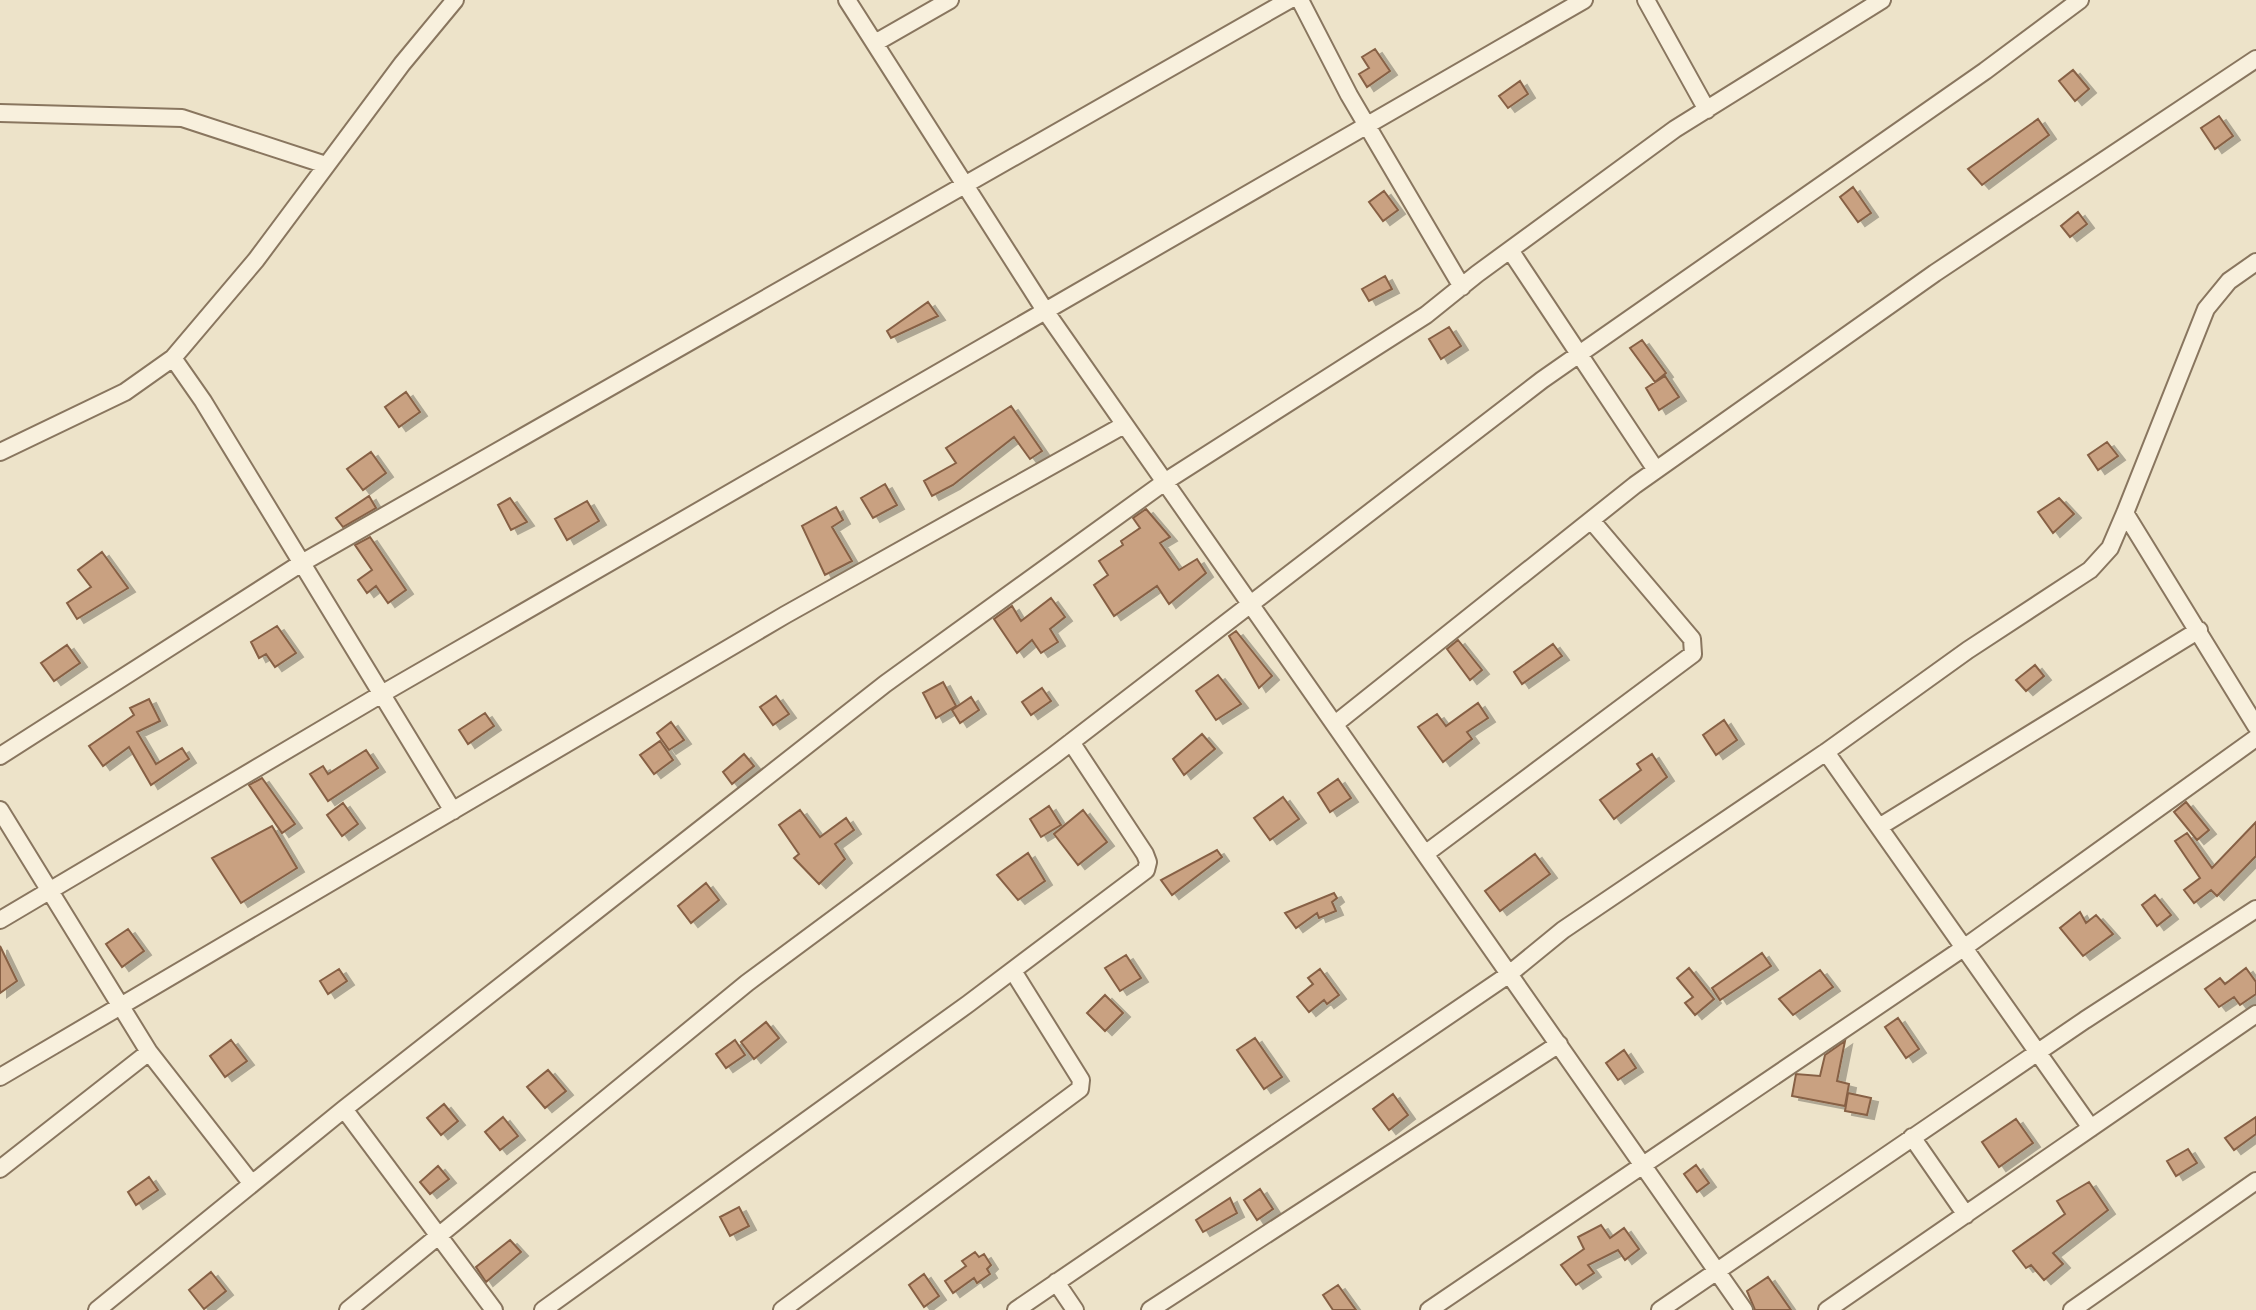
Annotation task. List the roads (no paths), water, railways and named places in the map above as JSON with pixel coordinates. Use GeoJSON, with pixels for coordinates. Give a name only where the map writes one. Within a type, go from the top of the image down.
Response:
{"type":"FeatureCollection","features":[{"type":"Feature","properties":{"kind":"street"},"geometry":{"type":"LineString","coordinates":[[0,452],[125,392],[173,358],[256,260],[455,0]]}},
{"type":"Feature","properties":{"kind":"street"},"geometry":{"type":"LineString","coordinates":[[847,0],[1046,312],[1252,603],[1508,975],[1646,1165],[1744,1310]]}},
{"type":"Feature","properties":{"kind":"street"},"geometry":{"type":"LineString","coordinates":[[875,43],[950,0]]}},
{"type":"Feature","properties":{"kind":"street"},"geometry":{"type":"LineString","coordinates":[[0,756],[300,564],[1289,0]]}},
{"type":"Feature","properties":{"kind":"street"},"geometry":{"type":"LineString","coordinates":[[1300,0],[1368,127],[1462,287]]}},
{"type":"Feature","properties":{"kind":"street"},"geometry":{"type":"LineString","coordinates":[[0,920],[380,695],[1584,0]]}},
{"type":"Feature","properties":{"kind":"street"},"geometry":{"type":"LineString","coordinates":[[1646,0],[1707,110]]}},
{"type":"Feature","properties":{"kind":"street"},"geometry":{"type":"LineString","coordinates":[[102,1309],[344,1109],[885,684],[1166,481],[1426,315],[1510,250],[1707,110],[1882,0]]}},
{"type":"Feature","properties":{"kind":"street"},"geometry":{"type":"LineString","coordinates":[[348,1310],[747,983],[1071,742],[1577,356],[1985,71],[2080,0]]}},
{"type":"Feature","properties":{"kind":"street"},"geometry":{"type":"LineString","coordinates":[[1335,724],[1656,470],[1935,273],[2256,59]]}},
{"type":"Feature","properties":{"kind":"street"},"geometry":{"type":"LineString","coordinates":[[0,113],[182,118],[326,165]]}},
{"type":"Feature","properties":{"kind":"street"},"geometry":{"type":"LineString","coordinates":[[1510,250],[1577,356],[1656,470]]}},
{"type":"Feature","properties":{"kind":"street"},"geometry":{"type":"LineString","coordinates":[[1016,1310],[1508,975],[1563,930],[1826,752],[1968,650],[2090,570],[2110,548],[2206,309],[2215,294],[2255,265]]}},
{"type":"Feature","properties":{"kind":"street"},"geometry":{"type":"LineString","coordinates":[[173,358],[203,401],[453,811]]}},
{"type":"Feature","properties":{"kind":"street"},"geometry":{"type":"LineString","coordinates":[[0,1077],[785,615],[1124,425]]}},
{"type":"Feature","properties":{"kind":"street"},"geometry":{"type":"LineString","coordinates":[[2125,513],[2256,726]]}},
{"type":"Feature","properties":{"kind":"street"},"geometry":{"type":"LineString","coordinates":[[1425,854],[1693,654],[1692,639],[1591,520]]}},
{"type":"Feature","properties":{"kind":"street"},"geometry":{"type":"LineString","coordinates":[[1879,827],[2199,630]]}},
{"type":"Feature","properties":{"kind":"street"},"geometry":{"type":"LineString","coordinates":[[1429,1310],[1965,947],[2256,738]]}},
{"type":"Feature","properties":{"kind":"street"},"geometry":{"type":"LineString","coordinates":[[543,1310],[1013,971],[1146,870],[1148,862],[1071,742]]}},
{"type":"Feature","properties":{"kind":"street"},"geometry":{"type":"LineString","coordinates":[[1826,752],[2091,1128]]}},
{"type":"Feature","properties":{"kind":"street"},"geometry":{"type":"LineString","coordinates":[[0,810],[149,1052],[252,1184]]}},
{"type":"Feature","properties":{"kind":"street"},"geometry":{"type":"LineString","coordinates":[[1660,1310],[2038,1052],[2256,909]]}},
{"type":"Feature","properties":{"kind":"street"},"geometry":{"type":"LineString","coordinates":[[782,1310],[1080,1089],[1081,1080],[1013,971]]}},
{"type":"Feature","properties":{"kind":"street"},"geometry":{"type":"LineString","coordinates":[[1827,1310],[2256,1014]]}},
{"type":"Feature","properties":{"kind":"street"},"geometry":{"type":"LineString","coordinates":[[1150,1310],[1559,1044]]}},
{"type":"Feature","properties":{"kind":"street"},"geometry":{"type":"LineString","coordinates":[[0,1169],[149,1052]]}},
{"type":"Feature","properties":{"kind":"street"},"geometry":{"type":"LineString","coordinates":[[344,1109],[494,1310]]}},
{"type":"Feature","properties":{"kind":"street"},"geometry":{"type":"LineString","coordinates":[[1912,1137],[1966,1215]]}},
{"type":"Feature","properties":{"kind":"street"},"geometry":{"type":"LineString","coordinates":[[2072,1310],[2256,1181]]}},
{"type":"Feature","properties":{"kind":"street"},"geometry":{"type":"LineString","coordinates":[[1056,1282],[1075,1310]]}}]}
